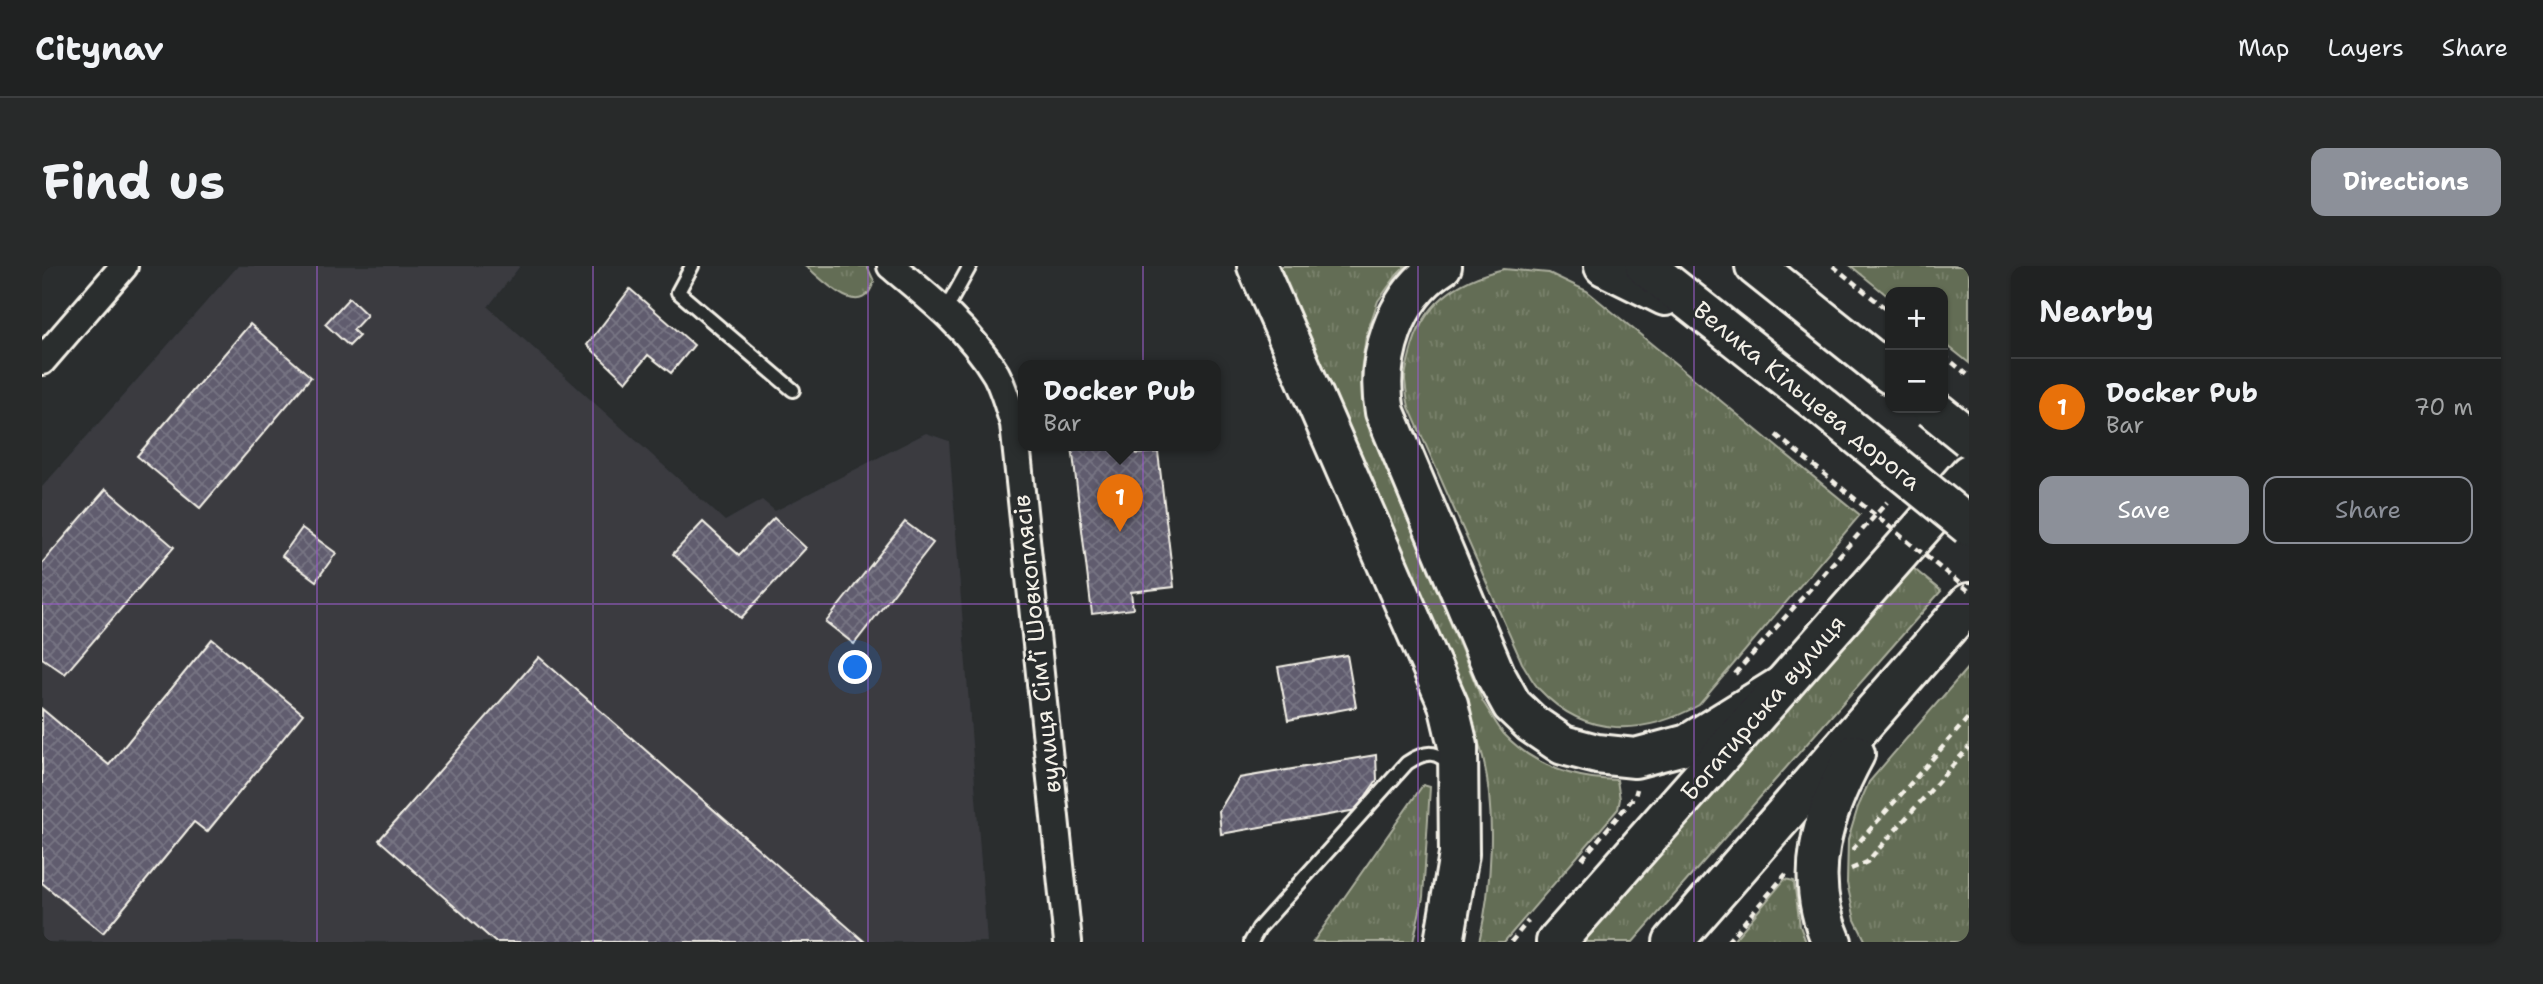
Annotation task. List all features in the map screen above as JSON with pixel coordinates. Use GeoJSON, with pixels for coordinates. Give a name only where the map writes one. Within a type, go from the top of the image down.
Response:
{"type":"FeatureCollection","features":[{"type":"Feature","properties":{"kind":"main road"},"geometry":{"type":"LineString","coordinates":[[1257,266],[1448,704],[1458,746],[1459,854],[1444,942]]}},
{"type":"Feature","properties":{"kind":"main road"},"geometry":{"type":"LineString","coordinates":[[1442,266],[1411,292],[1394,321],[1381,389],[1385,412],[1496,676],[1512,705],[1532,724],[1563,745],[1597,754],[1635,758],[1688,744],[1783,685]]}},
{"type":"Feature","properties":{"kind":"main road"},"geometry":{"type":"LineString","coordinates":[[1604,266],[1708,317]]}},
{"type":"Feature","properties":{"kind":"main road","name":"Велика Кільцева дорога"},"geometry":{"type":"LineString","coordinates":[[1645,266],[1969,526]]}},
{"type":"Feature","properties":{"kind":"main road"},"geometry":{"type":"LineString","coordinates":[[1755,266],[1885,370]]}},
{"type":"Feature","properties":{"kind":"main road"},"geometry":{"type":"LineString","coordinates":[[1938,413],[1969,438]]}},
{"type":"Feature","properties":{"kind":"main road","name":"Богатирська вулиця"},"geometry":{"type":"LineString","coordinates":[[1556,942],[1969,474]]}},
{"type":"Feature","properties":{"kind":"main road"},"geometry":{"type":"LineString","coordinates":[[1673,942],[1969,603]]}},
{"type":"Feature","properties":{"kind":"main road"},"geometry":{"type":"LineString","coordinates":[[1832,942],[1821,912],[1816,870],[1826,817],[1880,705]]}},
{"type":"Feature","properties":{"kind":"street"},"geometry":{"type":"LineString","coordinates":[[42,360],[124,266]]}},
{"type":"Feature","properties":{"kind":"street","name":"вулиця Сімʼї Шовкоплясів"},"geometry":{"type":"LineString","coordinates":[[891,266],[945,311],[970,337],[997,376],[1014,424],[1068,942]]}},
{"type":"Feature","properties":{"kind":"lane"},"geometry":{"type":"LineString","coordinates":[[692,266],[678,292],[793,390]]}},
{"type":"Feature","properties":{"kind":"lane"},"geometry":{"type":"LineString","coordinates":[[945,311],[970,266]]}},
{"type":"Feature","properties":{"kind":"lane"},"geometry":{"type":"LineString","coordinates":[[1251,942],[1259,928],[1407,763],[1422,753],[1434,754],[1446,761],[1459,781]]}},
{"type":"Feature","properties":{"kind":"path"},"geometry":{"type":"LineString","coordinates":[[1833,266],[1885,308]]}},
{"type":"Feature","properties":{"kind":"path"},"geometry":{"type":"LineString","coordinates":[[1948,359],[1969,376]]}},
{"type":"Feature","properties":{"kind":"path"},"geometry":{"type":"LineString","coordinates":[[1776,435],[1969,591]]}},
{"type":"Feature","properties":{"kind":"path"},"geometry":{"type":"LineString","coordinates":[[1727,942],[1790,869],[1840,873],[1867,862],[1969,747]]}},
{"type":"Feature","properties":{"kind":"shaded area"},"geometry":{"type":"Polygon","coordinates":[[[238,266],[520,266],[488,307],[725,521],[762,500],[775,511],[926,433],[949,441],[987,942],[42,942],[42,487],[238,266]]]}},
{"type":"Feature","properties":{"kind":"green space"},"geometry":{"type":"Polygon","coordinates":[[[806,266],[867,266],[874,281],[868,293],[861,298],[852,299],[832,288],[806,266]]]}},
{"type":"Feature","properties":{"kind":"green space"},"geometry":{"type":"Polygon","coordinates":[[[1278,266],[1406,266],[1378,301],[1366,336],[1361,371],[1362,400],[1387,470],[1483,702],[1501,730],[1516,745],[1542,763],[1571,774],[1617,780],[1620,799],[1618,809],[1504,942],[1479,942],[1487,897],[1491,826],[1487,779],[1479,743],[1464,700],[1278,266]]]}},
{"type":"Feature","properties":{"kind":"green space"},"geometry":{"type":"Polygon","coordinates":[[[1851,266],[1969,266],[1969,363],[1948,346],[1948,287],[1885,287],[1885,294],[1851,266]]]}},
{"type":"Feature","properties":{"kind":"green space"},"geometry":{"type":"Polygon","coordinates":[[[1504,269],[1549,273],[1587,291],[1860,515],[1699,705],[1679,715],[1637,726],[1596,724],[1558,706],[1537,687],[1522,663],[1409,407],[1405,380],[1410,354],[1423,321],[1432,308],[1456,288],[1504,269]]]}},
{"type":"Feature","properties":{"kind":"green space"},"geometry":{"type":"Polygon","coordinates":[[[1907,563],[1941,591],[1633,942],[1574,942],[1907,563]]]}},
{"type":"Feature","properties":{"kind":"green space"},"geometry":{"type":"Polygon","coordinates":[[[1969,666],[1969,942],[1866,942],[1855,920],[1847,883],[1848,840],[1858,807],[1869,782],[1969,666]]]}},
{"type":"Feature","properties":{"kind":"green space"},"geometry":{"type":"Polygon","coordinates":[[[1423,785],[1430,787],[1423,897],[1413,942],[1313,942],[1423,785]]]}},
{"type":"Feature","properties":{"kind":"green space"},"geometry":{"type":"Polygon","coordinates":[[[1785,879],[1794,881],[1800,926],[1806,942],[1732,942],[1785,879]]]}},
{"type":"Feature","properties":{"kind":"building"},"geometry":{"type":"Polygon","coordinates":[[[630,289],[694,345],[671,373],[648,355],[626,382],[587,345],[630,289]]]}},
{"type":"Feature","properties":{"kind":"building"},"geometry":{"type":"Polygon","coordinates":[[[349,298],[367,315],[353,330],[359,336],[349,346],[325,324],[349,298]]]}},
{"type":"Feature","properties":{"kind":"building"},"geometry":{"type":"Polygon","coordinates":[[[250,324],[311,377],[200,508],[137,456],[250,324]]]}},
{"type":"Feature","properties":{"kind":"building"},"geometry":{"type":"Polygon","coordinates":[[[1073,451],[1136,451],[1136,454],[1158,452],[1174,587],[1131,592],[1133,609],[1092,614],[1073,451]]]}},
{"type":"Feature","properties":{"kind":"building"},"geometry":{"type":"Polygon","coordinates":[[[106,489],[174,547],[65,674],[42,658],[42,563],[106,489]]]}},
{"type":"Feature","properties":{"kind":"building"},"geometry":{"type":"Polygon","coordinates":[[[774,518],[806,548],[741,618],[673,554],[703,522],[739,555],[774,518]]]}},
{"type":"Feature","properties":{"kind":"building"},"geometry":{"type":"Polygon","coordinates":[[[905,522],[933,543],[854,644],[826,622],[905,522]]]}},
{"type":"Feature","properties":{"kind":"building"},"geometry":{"type":"Polygon","coordinates":[[[302,528],[336,553],[316,581],[282,556],[302,528]]]}},
{"type":"Feature","properties":{"kind":"building"},"geometry":{"type":"Polygon","coordinates":[[[212,639],[303,714],[207,832],[194,822],[103,933],[42,883],[42,709],[109,765],[212,639]]]}},
{"type":"Feature","properties":{"kind":"building"},"geometry":{"type":"Polygon","coordinates":[[[1347,655],[1356,707],[1288,720],[1278,667],[1347,655]]]}},
{"type":"Feature","properties":{"kind":"building"},"geometry":{"type":"Polygon","coordinates":[[[539,657],[865,942],[495,942],[379,840],[539,657]]]}},
{"type":"Feature","properties":{"kind":"building"},"geometry":{"type":"Polygon","coordinates":[[[1376,755],[1377,780],[1356,810],[1221,834],[1219,811],[1239,778],[1376,755]]]}},
{"type":"Feature","properties":{"kind":"place","name":"Docker Pub"},"geometry":{"type":"Point","coordinates":[1120,532]}}]}
